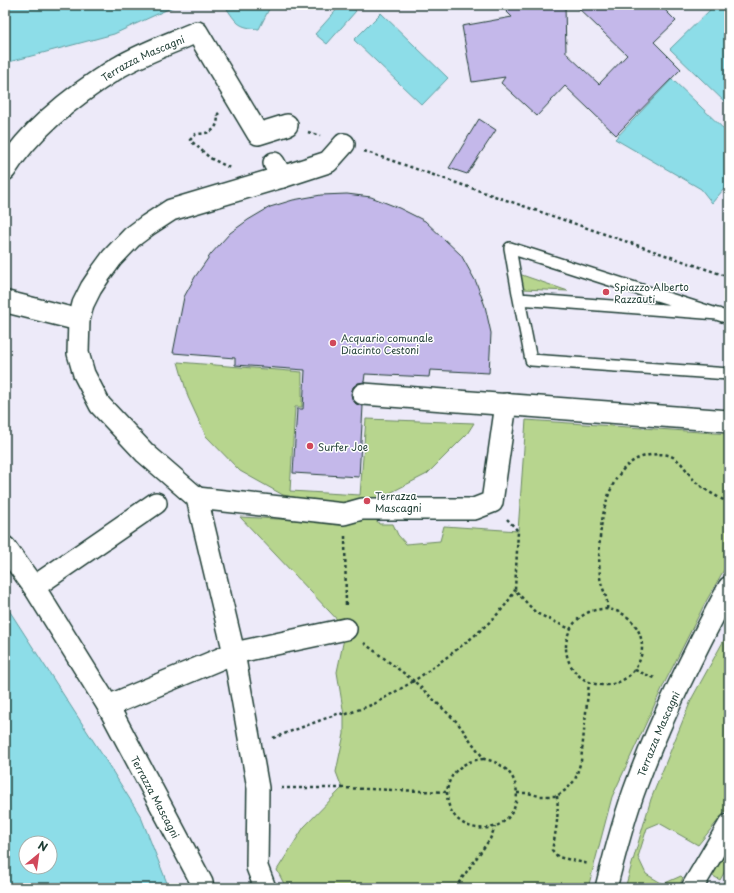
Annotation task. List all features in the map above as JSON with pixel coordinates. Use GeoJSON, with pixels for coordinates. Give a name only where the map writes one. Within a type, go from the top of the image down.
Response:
{"type":"FeatureCollection","features":[{"type":"Feature","properties":{"kind":"street","name":"Terrazza Mascagni"},"geometry":{"type":"LineString","coordinates":[[5,170],[15,153],[57,111],[91,86],[120,67],[196,32],[258,134],[276,167]]}},
{"type":"Feature","properties":{"kind":"street"},"geometry":{"type":"LineString","coordinates":[[258,134],[287,125]]}},
{"type":"Feature","properties":{"kind":"street"},"geometry":{"type":"LineString","coordinates":[[265,888],[257,867],[258,788],[234,653],[189,491],[140,448],[100,405],[84,374],[78,353],[79,320],[83,304],[90,288],[112,258],[132,237],[148,225],[171,210],[276,167],[328,162],[344,144]]}},
{"type":"Feature","properties":{"kind":"street"},"geometry":{"type":"LineString","coordinates":[[6,301],[79,320]]}},
{"type":"Feature","properties":{"kind":"street"},"geometry":{"type":"LineString","coordinates":[[364,394],[729,421]]}},
{"type":"Feature","properties":{"kind":"street"},"geometry":{"type":"LineString","coordinates":[[34,587],[156,502],[189,491],[344,514],[362,509],[474,509],[492,502],[506,404]]}},
{"type":"Feature","properties":{"kind":"street","name":"Terrazza Mascagni"},"geometry":{"type":"LineString","coordinates":[[5,547],[34,587],[108,706],[202,883],[203,888]]}},
{"type":"Feature","properties":{"kind":"street","name":"Terrazza Mascagni"},"geometry":{"type":"LineString","coordinates":[[608,879],[621,830],[637,783],[657,733],[677,688],[729,587]]}},
{"type":"Feature","properties":{"kind":"street"},"geometry":{"type":"LineString","coordinates":[[108,706],[234,653],[346,629]]}},
{"type":"Feature","properties":{"kind":"street"},"geometry":{"type":"LineString","coordinates":[[692,888],[729,825]]}},
{"type":"Feature","properties":{"kind":"lane"},"geometry":{"type":"LineString","coordinates":[[729,318],[510,248],[531,360],[729,374]]}},
{"type":"Feature","properties":{"kind":"lane"},"geometry":{"type":"LineString","coordinates":[[519,299],[718,314]]}},
{"type":"Feature","properties":{"kind":"path"},"geometry":{"type":"LineString","coordinates":[[218,114],[218,121],[212,131],[208,133],[196,134],[190,140],[210,158],[233,170]]}},
{"type":"Feature","properties":{"kind":"path"},"geometry":{"type":"LineString","coordinates":[[318,135],[487,195],[729,277]]}},
{"type":"Feature","properties":{"kind":"path"},"geometry":{"type":"LineString","coordinates":[[607,609],[608,603],[600,579],[600,541],[603,514],[610,491],[623,469],[642,457],[658,455],[670,456],[682,463],[694,480],[729,504]]}},
{"type":"Feature","properties":{"kind":"path"},"geometry":{"type":"LineString","coordinates":[[250,746],[340,713],[344,715],[374,704],[414,681],[451,655],[499,614],[509,602],[515,590],[518,531],[492,502]]}},
{"type":"Feature","properties":{"kind":"path"},"geometry":{"type":"LineString","coordinates":[[344,514],[346,629],[414,681],[457,722],[484,759]]}},
{"type":"Feature","properties":{"kind":"path"},"geometry":{"type":"LineString","coordinates":[[515,590],[536,613],[570,629]]}},
{"type":"Feature","properties":{"kind":"path"},"geometry":{"type":"LineString","coordinates":[[607,609],[618,612],[628,618],[636,626],[642,648],[640,660],[635,670],[628,677],[619,683],[599,686],[589,683],[578,676],[570,666],[566,654],[566,642],[570,629],[576,620],[585,614],[596,610],[607,609]]}},
{"type":"Feature","properties":{"kind":"path"},"geometry":{"type":"LineString","coordinates":[[517,793],[528,793],[539,796],[556,796],[567,789],[575,780],[581,761],[589,683]]}},
{"type":"Feature","properties":{"kind":"path"},"geometry":{"type":"LineString","coordinates":[[475,759],[484,759],[493,760],[508,770],[513,777],[517,793],[513,810],[506,820],[495,827],[486,829],[466,825],[458,820],[450,807],[447,792],[448,784],[452,775],[459,768],[466,762],[475,759]]}},
{"type":"Feature","properties":{"kind":"path"},"geometry":{"type":"LineString","coordinates":[[258,788],[342,788],[447,792]]}},
{"type":"Feature","properties":{"kind":"path"},"geometry":{"type":"LineString","coordinates":[[556,796],[558,808],[556,831],[552,850],[558,857],[608,879]]}},
{"type":"Feature","properties":{"kind":"path"},"geometry":{"type":"LineString","coordinates":[[455,888],[490,839],[495,827]]}},
{"type":"Feature","properties":{"kind":"green space"},"geometry":{"type":"Polygon","coordinates":[[[519,274],[568,291],[523,289],[519,274]]]}},
{"type":"Feature","properties":{"kind":"green space"},"geometry":{"type":"Polygon","coordinates":[[[178,362],[302,372],[302,407],[295,407],[290,491],[360,495],[366,419],[474,423],[467,434],[427,474],[382,497],[333,505],[283,495],[240,471],[206,436],[188,397],[178,362]]]}},
{"type":"Feature","properties":{"kind":"green space"},"geometry":{"type":"Polygon","coordinates":[[[526,420],[729,434],[729,561],[704,605],[665,682],[612,797],[588,888],[286,888],[277,870],[304,827],[342,788],[336,772],[344,734],[344,715],[337,672],[346,629],[240,517],[350,523],[368,515],[379,524],[393,524],[398,535],[406,544],[440,541],[444,526],[518,531],[526,420]]]}},
{"type":"Feature","properties":{"kind":"green space"},"geometry":{"type":"Polygon","coordinates":[[[729,631],[729,807],[698,845],[659,823],[647,828],[638,857],[646,874],[663,884],[681,876],[683,878],[678,888],[625,888],[651,799],[692,698],[729,631]]]}},
{"type":"Feature","properties":{"kind":"green space"},"geometry":{"type":"Polygon","coordinates":[[[729,836],[729,864],[720,880],[708,873],[729,836]]]}},
{"type":"Feature","properties":{"kind":"water"},"geometry":{"type":"Polygon","coordinates":[[[5,5],[177,5],[114,34],[5,63],[5,5]]]}},
{"type":"Feature","properties":{"kind":"water"},"geometry":{"type":"Polygon","coordinates":[[[232,5],[271,5],[259,29],[243,26],[237,22],[227,9],[232,5]]]}},
{"type":"Feature","properties":{"kind":"water"},"geometry":{"type":"Polygon","coordinates":[[[341,5],[349,5],[356,11],[327,44],[315,34],[341,5]]]}},
{"type":"Feature","properties":{"kind":"water"},"geometry":{"type":"Polygon","coordinates":[[[715,5],[729,5],[729,106],[670,49],[715,5]]]}},
{"type":"Feature","properties":{"kind":"water"},"geometry":{"type":"Polygon","coordinates":[[[381,13],[448,78],[422,105],[354,40],[381,13]]]}},
{"type":"Feature","properties":{"kind":"water"},"geometry":{"type":"Polygon","coordinates":[[[672,79],[729,134],[729,183],[712,203],[701,189],[615,139],[672,79]]]}},
{"type":"Feature","properties":{"kind":"water"},"geometry":{"type":"Polygon","coordinates":[[[5,604],[141,817],[169,888],[5,888],[5,604]]]}},
{"type":"Feature","properties":{"kind":"building"},"geometry":{"type":"Polygon","coordinates":[[[500,5],[565,5],[566,53],[599,84],[627,55],[575,5],[660,5],[676,21],[654,42],[681,69],[616,135],[565,86],[537,116],[501,83],[505,77],[472,82],[462,26],[512,17],[500,5]]]}},
{"type":"Feature","properties":{"kind":"building"},"geometry":{"type":"Polygon","coordinates":[[[479,119],[496,130],[467,174],[449,168],[479,119]]]}},
{"type":"Feature","properties":{"kind":"building","name":"Acquario comunale Diacinto Cestoni"},"geometry":{"type":"Polygon","coordinates":[[[347,194],[371,197],[399,208],[425,221],[461,255],[476,282],[485,306],[491,333],[489,373],[430,370],[429,377],[365,374],[364,382],[358,383],[353,387],[351,394],[352,399],[356,404],[363,406],[359,477],[293,473],[297,409],[303,409],[305,370],[235,365],[235,358],[173,353],[184,297],[195,277],[211,254],[230,233],[270,207],[293,200],[321,195],[347,194]]]}},
{"type":"Feature","properties":{"kind":"place","name":"Spiazzo Alberto Razzauti"},"geometry":{"type":"Point","coordinates":[606,292]}},
{"type":"Feature","properties":{"kind":"place","name":"Acquario comunale Diacinto Cestoni"},"geometry":{"type":"Point","coordinates":[333,343]}},
{"type":"Feature","properties":{"kind":"place","name":"Surfer Joe"},"geometry":{"type":"Point","coordinates":[310,446]}},
{"type":"Feature","properties":{"kind":"place","name":"Terrazza Mascagni"},"geometry":{"type":"Point","coordinates":[367,501]}}]}
